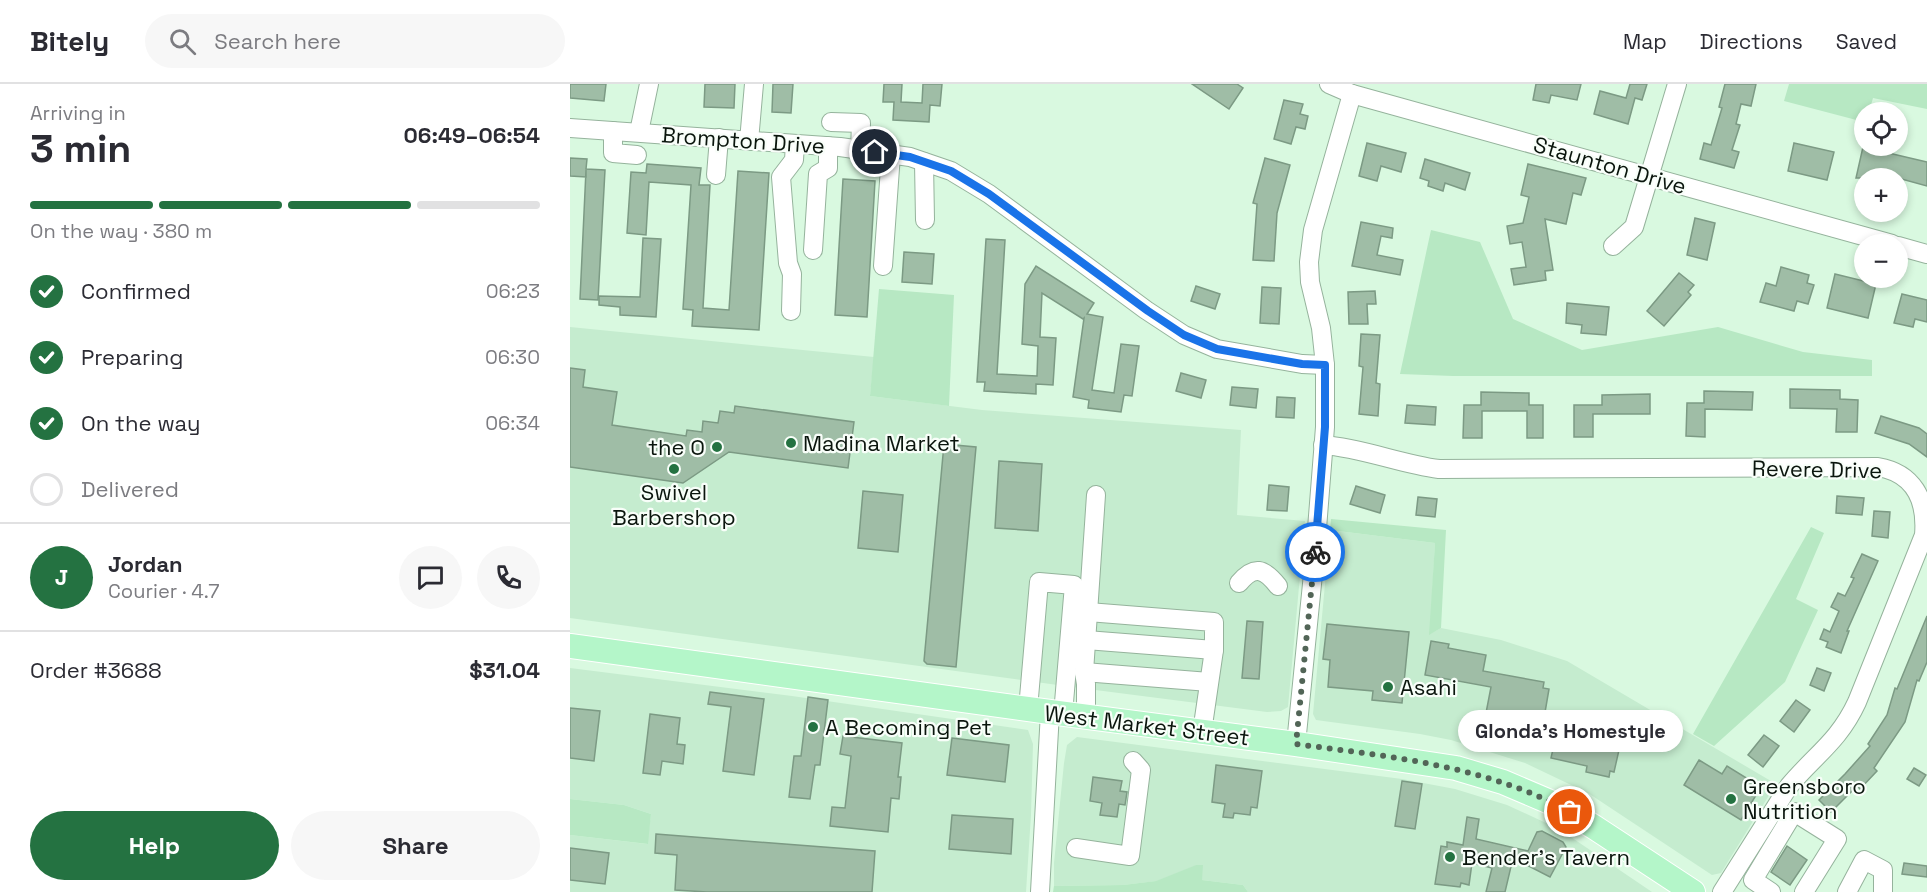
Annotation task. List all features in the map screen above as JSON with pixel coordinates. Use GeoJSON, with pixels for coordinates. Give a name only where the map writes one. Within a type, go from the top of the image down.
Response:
{"type":"FeatureCollection","features":[{"type":"Feature","properties":{"kind":"main road","name":"West Market Street"},"geometry":{"type":"LineString","coordinates":[[570,646],[1296,744],[1466,771],[1503,782],[1557,805],[1694,892]]}},
{"type":"Feature","properties":{"kind":"street"},"geometry":{"type":"LineString","coordinates":[[639,132],[649,84]]}},
{"type":"Feature","properties":{"kind":"street"},"geometry":{"type":"LineString","coordinates":[[749,141],[754,84]]}},
{"type":"Feature","properties":{"kind":"street","name":"Staunton Drive"},"geometry":{"type":"LineString","coordinates":[[1329,84],[1352,94],[1856,234]]}},
{"type":"Feature","properties":{"kind":"street"},"geometry":{"type":"LineString","coordinates":[[1613,246],[1635,226],[1677,84]]}},
{"type":"Feature","properties":{"kind":"street"},"geometry":{"type":"LineString","coordinates":[[1296,744],[1315,554],[1323,445],[1325,365],[1321,328],[1310,282],[1309,262],[1313,230],[1352,94]]}},
{"type":"Feature","properties":{"kind":"street"},"geometry":{"type":"LineString","coordinates":[[831,122],[861,123],[860,150]]}},
{"type":"Feature","properties":{"kind":"street","name":"Brompton Drive"},"geometry":{"type":"LineString","coordinates":[[570,128],[828,146],[910,157],[951,171],[989,194],[1184,335],[1217,349],[1302,364],[1325,365]]}},
{"type":"Feature","properties":{"kind":"street"},"geometry":{"type":"LineString","coordinates":[[613,131],[614,153],[638,155]]}},
{"type":"Feature","properties":{"kind":"street"},"geometry":{"type":"LineString","coordinates":[[716,175],[719,138]]}},
{"type":"Feature","properties":{"kind":"street"},"geometry":{"type":"LineString","coordinates":[[791,311],[792,274],[788,262],[781,177],[794,160],[795,144]]}},
{"type":"Feature","properties":{"kind":"street"},"geometry":{"type":"LineString","coordinates":[[813,250],[818,174],[828,168],[828,146]]}},
{"type":"Feature","properties":{"kind":"street"},"geometry":{"type":"LineString","coordinates":[[883,266],[891,154]]}},
{"type":"Feature","properties":{"kind":"street"},"geometry":{"type":"LineString","coordinates":[[924,162],[925,220]]}},
{"type":"Feature","properties":{"kind":"street"},"geometry":{"type":"LineString","coordinates":[[1908,249],[1927,254]]}},
{"type":"Feature","properties":{"kind":"street","name":"Revere Drive"},"geometry":{"type":"LineString","coordinates":[[1323,445],[1346,447],[1439,469],[1878,467],[1890,469],[1910,481],[1917,489],[1925,509],[1924,535],[1849,720],[1837,736],[1789,786],[1722,892]]}},
{"type":"Feature","properties":{"kind":"street"},"geometry":{"type":"LineString","coordinates":[[1057,713],[1086,684],[1084,672],[1096,495]]}},
{"type":"Feature","properties":{"kind":"street"},"geometry":{"type":"LineString","coordinates":[[1239,583],[1252,571],[1258,571],[1271,577],[1278,586]]}},
{"type":"Feature","properties":{"kind":"street"},"geometry":{"type":"LineString","coordinates":[[1040,892],[1057,713],[1074,585],[1039,582],[1057,713]]}},
{"type":"Feature","properties":{"kind":"street"},"geometry":{"type":"LineString","coordinates":[[1088,612],[1214,622],[1214,650],[1202,732]]}},
{"type":"Feature","properties":{"kind":"street"},"geometry":{"type":"LineString","coordinates":[[1086,640],[1214,650]]}},
{"type":"Feature","properties":{"kind":"street"},"geometry":{"type":"LineString","coordinates":[[1084,672],[1209,682]]}},
{"type":"Feature","properties":{"kind":"street"},"geometry":{"type":"LineString","coordinates":[[1076,848],[1130,856],[1141,770],[1133,761]]}},
{"type":"Feature","properties":{"kind":"street"},"geometry":{"type":"LineString","coordinates":[[1771,892],[1753,880],[1794,812],[1837,839],[1804,892]]}},
{"type":"Feature","properties":{"kind":"street"},"geometry":{"type":"LineString","coordinates":[[1847,892],[1864,860],[1883,870],[1883,892]]}},
{"type":"Feature","properties":{"kind":"shaded area"},"geometry":{"type":"Polygon","coordinates":[[[1789,84],[1927,84],[1927,109],[1908,105],[1908,102],[1873,98],[1872,102],[1854,102],[1854,119],[1784,101],[1789,84]]]}},
{"type":"Feature","properties":{"kind":"shaded area"},"geometry":{"type":"Polygon","coordinates":[[[1431,230],[1480,242],[1513,319],[1582,350],[1718,327],[1803,352],[1872,360],[1872,376],[1400,374],[1431,230]]]}},
{"type":"Feature","properties":{"kind":"shaded area"},"geometry":{"type":"Polygon","coordinates":[[[879,289],[954,295],[949,406],[870,396],[879,289]]]}},
{"type":"Feature","properties":{"kind":"shaded area"},"geometry":{"type":"Polygon","coordinates":[[[570,327],[874,357],[870,396],[982,410],[1241,430],[1237,515],[1305,521],[1288,707],[1281,711],[1267,712],[570,618],[570,327]]]}},
{"type":"Feature","properties":{"kind":"shaded area"},"geometry":{"type":"Polygon","coordinates":[[[1331,519],[1446,530],[1441,628],[1429,635],[1435,543],[1330,530],[1331,519]]]}},
{"type":"Feature","properties":{"kind":"shaded area"},"geometry":{"type":"Polygon","coordinates":[[[1811,527],[1824,533],[1796,599],[1818,610],[1785,682],[1714,746],[1693,734],[1811,527]]]}},
{"type":"Feature","properties":{"kind":"shaded area"},"geometry":{"type":"Polygon","coordinates":[[[1330,530],[1435,543],[1430,634],[1441,628],[1501,640],[1567,661],[1776,784],[1721,873],[1712,875],[1588,793],[1525,763],[1451,740],[1316,720],[1313,714],[1330,530]]]}},
{"type":"Feature","properties":{"kind":"shaded area"},"geometry":{"type":"Polygon","coordinates":[[[570,668],[792,696],[1028,730],[1033,744],[1026,892],[570,892],[570,835],[647,844],[651,814],[624,805],[570,799],[570,668]]]}},
{"type":"Feature","properties":{"kind":"shaded area"},"geometry":{"type":"Polygon","coordinates":[[[1077,737],[1402,779],[1455,789],[1507,805],[1559,829],[1652,892],[1248,892],[1243,885],[1202,880],[1197,865],[1157,881],[1123,885],[1054,886],[1054,863],[1064,763],[1067,745],[1077,737]]]}},
{"type":"Feature","properties":{"kind":"shaded area"},"geometry":{"type":"Polygon","coordinates":[[[570,799],[624,805],[651,814],[648,844],[570,835],[570,799]]]}},
{"type":"Feature","properties":{"kind":"shaded area"},"geometry":{"type":"Polygon","coordinates":[[[1196,865],[1203,865],[1202,880],[1243,885],[1248,892],[1053,892],[1054,886],[1123,885],[1156,881],[1196,865]]]}},
{"type":"Feature","properties":{"kind":"building"},"geometry":{"type":"Polygon","coordinates":[[[570,84],[606,84],[604,101],[570,98],[570,84]]]}},
{"type":"Feature","properties":{"kind":"building"},"geometry":{"type":"Polygon","coordinates":[[[705,84],[735,84],[734,108],[704,107],[705,84]]]}},
{"type":"Feature","properties":{"kind":"building"},"geometry":{"type":"Polygon","coordinates":[[[773,84],[793,84],[791,113],[772,112],[773,84]]]}},
{"type":"Feature","properties":{"kind":"building"},"geometry":{"type":"Polygon","coordinates":[[[884,84],[902,84],[901,102],[922,103],[923,84],[942,84],[940,106],[930,105],[929,122],[893,120],[894,102],[883,102],[884,84]]]}},
{"type":"Feature","properties":{"kind":"building"},"geometry":{"type":"Polygon","coordinates":[[[1192,84],[1237,84],[1243,88],[1229,109],[1192,84]]]}},
{"type":"Feature","properties":{"kind":"building"},"geometry":{"type":"Polygon","coordinates":[[[1536,84],[1581,84],[1577,100],[1551,95],[1549,103],[1533,100],[1536,84]]]}},
{"type":"Feature","properties":{"kind":"building"},"geometry":{"type":"Polygon","coordinates":[[[1630,84],[1647,84],[1642,100],[1635,98],[1628,124],[1594,114],[1600,91],[1626,98],[1630,84]]]}},
{"type":"Feature","properties":{"kind":"building"},"geometry":{"type":"Polygon","coordinates":[[[1725,84],[1756,84],[1751,106],[1741,104],[1736,124],[1740,125],[1732,150],[1739,152],[1734,168],[1700,159],[1704,143],[1711,145],[1722,108],[1719,107],[1725,84]]]}},
{"type":"Feature","properties":{"kind":"building"},"geometry":{"type":"Polygon","coordinates":[[[1284,100],[1303,104],[1300,114],[1308,116],[1305,129],[1296,127],[1291,144],[1274,139],[1284,100]]]}},
{"type":"Feature","properties":{"kind":"building"},"geometry":{"type":"Polygon","coordinates":[[[1367,143],[1406,153],[1401,172],[1381,166],[1377,181],[1359,176],[1367,143]]]}},
{"type":"Feature","properties":{"kind":"building"},"geometry":{"type":"Polygon","coordinates":[[[1794,143],[1834,152],[1827,180],[1788,171],[1794,143]]]}},
{"type":"Feature","properties":{"kind":"building"},"geometry":{"type":"Polygon","coordinates":[[[1861,156],[1901,156],[1927,162],[1927,186],[1908,181],[1908,168],[1858,168],[1861,156]]]}},
{"type":"Feature","properties":{"kind":"building"},"geometry":{"type":"Polygon","coordinates":[[[570,158],[587,159],[586,169],[605,170],[598,300],[580,299],[586,177],[570,176],[570,158]]]}},
{"type":"Feature","properties":{"kind":"building"},"geometry":{"type":"Polygon","coordinates":[[[1265,158],[1290,165],[1277,213],[1274,261],[1253,260],[1257,204],[1253,203],[1265,158]]]}},
{"type":"Feature","properties":{"kind":"building"},"geometry":{"type":"Polygon","coordinates":[[[1425,159],[1470,173],[1465,190],[1445,183],[1443,191],[1428,186],[1429,181],[1420,178],[1425,159]]]}},
{"type":"Feature","properties":{"kind":"building"},"geometry":{"type":"Polygon","coordinates":[[[647,164],[701,168],[699,185],[710,185],[703,308],[729,310],[738,171],[769,173],[759,330],[692,326],[693,310],[683,309],[691,185],[649,182],[646,235],[627,233],[631,172],[646,173],[647,164]]]}},
{"type":"Feature","properties":{"kind":"building"},"geometry":{"type":"Polygon","coordinates":[[[1528,164],[1586,178],[1581,195],[1573,193],[1566,224],[1545,219],[1553,270],[1545,271],[1546,280],[1514,285],[1511,269],[1526,267],[1522,242],[1510,244],[1507,226],[1523,223],[1529,197],[1521,195],[1528,164]]]}},
{"type":"Feature","properties":{"kind":"building"},"geometry":{"type":"Polygon","coordinates":[[[843,179],[875,181],[867,317],[835,315],[843,179]]]}},
{"type":"Feature","properties":{"kind":"building"},"geometry":{"type":"Polygon","coordinates":[[[1695,218],[1715,223],[1707,260],[1687,255],[1695,218]]]}},
{"type":"Feature","properties":{"kind":"building"},"geometry":{"type":"Polygon","coordinates":[[[1361,222],[1393,228],[1392,238],[1381,236],[1377,255],[1403,260],[1400,275],[1352,266],[1361,222]]]}},
{"type":"Feature","properties":{"kind":"building"},"geometry":{"type":"Polygon","coordinates":[[[643,238],[661,239],[656,317],[620,315],[620,307],[599,305],[599,296],[640,297],[643,238]]]}},
{"type":"Feature","properties":{"kind":"building"},"geometry":{"type":"Polygon","coordinates":[[[986,239],[1005,240],[997,374],[1037,376],[1038,346],[1022,344],[1025,284],[1036,266],[1094,303],[1087,314],[1103,317],[1092,390],[1114,393],[1121,344],[1139,346],[1132,396],[1124,395],[1121,412],[1088,408],[1089,400],[1073,397],[1084,318],[1042,293],[1040,337],[1056,338],[1053,385],[1036,384],[1036,394],[984,391],[985,382],[977,382],[986,239]]]}},
{"type":"Feature","properties":{"kind":"building"},"geometry":{"type":"Polygon","coordinates":[[[904,252],[934,254],[932,284],[902,282],[904,252]]]}},
{"type":"Feature","properties":{"kind":"building"},"geometry":{"type":"Polygon","coordinates":[[[1781,267],[1809,275],[1807,283],[1814,285],[1808,304],[1797,301],[1794,311],[1760,302],[1766,283],[1776,286],[1781,267]]]}},
{"type":"Feature","properties":{"kind":"building"},"geometry":{"type":"Polygon","coordinates":[[[1679,273],[1694,285],[1688,292],[1691,295],[1664,326],[1647,311],[1679,273]]]}},
{"type":"Feature","properties":{"kind":"building"},"geometry":{"type":"Polygon","coordinates":[[[1835,274],[1854,279],[1854,288],[1875,288],[1868,318],[1827,308],[1835,274]]]}},
{"type":"Feature","properties":{"kind":"building"},"geometry":{"type":"Polygon","coordinates":[[[1196,286],[1220,294],[1215,309],[1191,301],[1196,286]]]}},
{"type":"Feature","properties":{"kind":"building"},"geometry":{"type":"Polygon","coordinates":[[[1262,287],[1281,288],[1279,324],[1260,323],[1262,287]]]}},
{"type":"Feature","properties":{"kind":"building"},"geometry":{"type":"Polygon","coordinates":[[[1375,291],[1376,304],[1367,304],[1368,324],[1349,324],[1348,292],[1375,291]]]}},
{"type":"Feature","properties":{"kind":"building"},"geometry":{"type":"Polygon","coordinates":[[[1902,294],[1927,300],[1927,322],[1915,319],[1913,327],[1894,323],[1902,294]]]}},
{"type":"Feature","properties":{"kind":"building"},"geometry":{"type":"Polygon","coordinates":[[[1567,303],[1609,307],[1606,335],[1581,333],[1582,325],[1566,323],[1567,303]]]}},
{"type":"Feature","properties":{"kind":"building"},"geometry":{"type":"Polygon","coordinates":[[[1361,334],[1380,335],[1376,383],[1380,384],[1378,416],[1359,414],[1363,367],[1359,366],[1361,334]]]}},
{"type":"Feature","properties":{"kind":"building"},"geometry":{"type":"Polygon","coordinates":[[[570,368],[585,370],[583,387],[617,392],[612,425],[686,436],[687,430],[702,432],[703,421],[718,423],[720,411],[734,413],[735,406],[854,422],[848,468],[729,452],[683,483],[570,467],[570,368]]]}},
{"type":"Feature","properties":{"kind":"building"},"geometry":{"type":"Polygon","coordinates":[[[1181,373],[1206,380],[1201,398],[1176,391],[1181,373]]]}},
{"type":"Feature","properties":{"kind":"building"},"geometry":{"type":"Polygon","coordinates":[[[1232,387],[1258,389],[1256,408],[1230,405],[1232,387]]]}},
{"type":"Feature","properties":{"kind":"building"},"geometry":{"type":"Polygon","coordinates":[[[1790,389],[1840,390],[1840,399],[1858,400],[1857,432],[1836,432],[1837,409],[1790,408],[1790,389]]]}},
{"type":"Feature","properties":{"kind":"building"},"geometry":{"type":"Polygon","coordinates":[[[1704,391],[1753,392],[1752,410],[1705,409],[1705,437],[1686,436],[1687,403],[1704,403],[1704,391]]]}},
{"type":"Feature","properties":{"kind":"building"},"geometry":{"type":"Polygon","coordinates":[[[1481,392],[1529,393],[1529,405],[1543,405],[1543,438],[1527,438],[1527,411],[1482,411],[1482,438],[1463,438],[1464,405],[1481,405],[1481,392]]]}},
{"type":"Feature","properties":{"kind":"building"},"geometry":{"type":"Polygon","coordinates":[[[1650,394],[1650,414],[1593,414],[1593,437],[1574,437],[1574,405],[1602,405],[1602,395],[1650,394]]]}},
{"type":"Feature","properties":{"kind":"building"},"geometry":{"type":"Polygon","coordinates":[[[1277,397],[1295,398],[1294,418],[1276,417],[1277,397]]]}},
{"type":"Feature","properties":{"kind":"building"},"geometry":{"type":"Polygon","coordinates":[[[1407,405],[1436,407],[1435,425],[1405,423],[1407,405]]]}},
{"type":"Feature","properties":{"kind":"building"},"geometry":{"type":"Polygon","coordinates":[[[1881,416],[1919,428],[1927,434],[1927,457],[1909,444],[1875,433],[1881,416]]]}},
{"type":"Feature","properties":{"kind":"building"},"geometry":{"type":"Polygon","coordinates":[[[944,444],[976,447],[956,667],[927,664],[924,661],[944,444]]]}},
{"type":"Feature","properties":{"kind":"building"},"geometry":{"type":"Polygon","coordinates":[[[999,461],[1042,464],[1038,531],[995,528],[999,461]]]}},
{"type":"Feature","properties":{"kind":"building"},"geometry":{"type":"Polygon","coordinates":[[[1269,485],[1289,487],[1287,511],[1267,510],[1269,485]]]}},
{"type":"Feature","properties":{"kind":"building"},"geometry":{"type":"Polygon","coordinates":[[[1356,486],[1385,495],[1380,513],[1350,504],[1356,486]]]}},
{"type":"Feature","properties":{"kind":"building"},"geometry":{"type":"Polygon","coordinates":[[[863,491],[903,495],[898,552],[858,548],[863,491]]]}},
{"type":"Feature","properties":{"kind":"building"},"geometry":{"type":"Polygon","coordinates":[[[1837,496],[1864,498],[1862,515],[1836,513],[1837,496]]]}},
{"type":"Feature","properties":{"kind":"building"},"geometry":{"type":"Polygon","coordinates":[[[1418,497],[1437,499],[1435,517],[1416,515],[1418,497]]]}},
{"type":"Feature","properties":{"kind":"building"},"geometry":{"type":"Polygon","coordinates":[[[1874,511],[1890,512],[1888,538],[1872,536],[1874,511]]]}},
{"type":"Feature","properties":{"kind":"building"},"geometry":{"type":"Polygon","coordinates":[[[1862,554],[1878,561],[1847,631],[1849,631],[1841,653],[1826,647],[1828,642],[1820,639],[1824,629],[1830,632],[1839,611],[1831,607],[1838,593],[1845,596],[1862,554]]]}},
{"type":"Feature","properties":{"kind":"building"},"geometry":{"type":"Polygon","coordinates":[[[1927,616],[1927,662],[1919,681],[1917,680],[1905,722],[1874,768],[1877,771],[1860,789],[1857,786],[1831,812],[1819,800],[1870,746],[1868,744],[1887,715],[1895,688],[1897,689],[1927,616]]]}},
{"type":"Feature","properties":{"kind":"building"},"geometry":{"type":"Polygon","coordinates":[[[1247,621],[1263,622],[1259,679],[1242,678],[1247,621]]]}},
{"type":"Feature","properties":{"kind":"building"},"geometry":{"type":"Polygon","coordinates":[[[1327,624],[1409,632],[1402,703],[1372,700],[1373,691],[1328,687],[1330,660],[1323,659],[1327,624]]]}},
{"type":"Feature","properties":{"kind":"building"},"geometry":{"type":"Polygon","coordinates":[[[1431,641],[1449,644],[1448,648],[1486,655],[1483,671],[1544,682],[1543,688],[1549,689],[1543,724],[1486,713],[1491,687],[1425,675],[1431,641]]]}},
{"type":"Feature","properties":{"kind":"building"},"geometry":{"type":"Polygon","coordinates":[[[1817,668],[1831,673],[1824,691],[1810,685],[1817,668]]]}},
{"type":"Feature","properties":{"kind":"building"},"geometry":{"type":"Polygon","coordinates":[[[710,692],[764,699],[754,775],[723,771],[731,707],[708,704],[710,692]]]}},
{"type":"Feature","properties":{"kind":"building"},"geometry":{"type":"Polygon","coordinates":[[[808,697],[828,700],[820,765],[815,765],[810,799],[789,797],[794,756],[801,756],[808,697]]]}},
{"type":"Feature","properties":{"kind":"building"},"geometry":{"type":"Polygon","coordinates":[[[1796,700],[1810,710],[1794,732],[1780,721],[1796,700]]]}},
{"type":"Feature","properties":{"kind":"building"},"geometry":{"type":"Polygon","coordinates":[[[570,708],[600,711],[594,761],[570,758],[570,708]]]}},
{"type":"Feature","properties":{"kind":"building"},"geometry":{"type":"Polygon","coordinates":[[[650,714],[680,718],[677,744],[685,745],[683,764],[662,761],[660,775],[643,773],[650,714]]]}},
{"type":"Feature","properties":{"kind":"building"},"geometry":{"type":"Polygon","coordinates":[[[1597,722],[1624,728],[1614,772],[1610,771],[1609,777],[1586,772],[1587,766],[1551,758],[1558,727],[1576,731],[1573,745],[1591,750],[1597,722]]]}},
{"type":"Feature","properties":{"kind":"building"},"geometry":{"type":"Polygon","coordinates":[[[1764,735],[1779,746],[1763,767],[1748,755],[1764,735]]]}},
{"type":"Feature","properties":{"kind":"building"},"geometry":{"type":"Polygon","coordinates":[[[843,736],[902,743],[898,777],[901,777],[899,799],[891,798],[888,832],[830,826],[832,807],[845,808],[851,756],[840,754],[843,736]]]}},
{"type":"Feature","properties":{"kind":"building"},"geometry":{"type":"Polygon","coordinates":[[[952,738],[1009,745],[1005,782],[947,775],[952,738]]]}},
{"type":"Feature","properties":{"kind":"building"},"geometry":{"type":"Polygon","coordinates":[[[1699,760],[1722,774],[1727,766],[1761,787],[1741,820],[1684,785],[1699,760]]]}},
{"type":"Feature","properties":{"kind":"building"},"geometry":{"type":"Polygon","coordinates":[[[1216,765],[1262,771],[1257,808],[1251,807],[1250,815],[1234,813],[1233,818],[1223,817],[1225,804],[1212,802],[1216,765]]]}},
{"type":"Feature","properties":{"kind":"building"},"geometry":{"type":"Polygon","coordinates":[[[1914,768],[1926,775],[1919,786],[1907,779],[1914,768]]]}},
{"type":"Feature","properties":{"kind":"building"},"geometry":{"type":"Polygon","coordinates":[[[1093,777],[1122,781],[1120,791],[1127,792],[1125,805],[1119,804],[1117,817],[1100,815],[1102,803],[1090,801],[1093,777]]]}},
{"type":"Feature","properties":{"kind":"building"},"geometry":{"type":"Polygon","coordinates":[[[1402,781],[1422,784],[1415,829],[1395,826],[1402,781]]]}},
{"type":"Feature","properties":{"kind":"building"},"geometry":{"type":"Polygon","coordinates":[[[952,815],[1013,819],[1011,854],[949,849],[952,815]]]}},
{"type":"Feature","properties":{"kind":"building"},"geometry":{"type":"Polygon","coordinates":[[[1467,817],[1479,819],[1476,839],[1528,851],[1537,832],[1542,831],[1563,842],[1566,847],[1550,877],[1513,858],[1505,892],[1486,892],[1492,868],[1472,863],[1469,885],[1461,883],[1460,887],[1435,884],[1441,846],[1447,847],[1447,842],[1463,845],[1467,817]]]}},
{"type":"Feature","properties":{"kind":"building"},"geometry":{"type":"Polygon","coordinates":[[[656,834],[875,851],[872,892],[675,890],[677,855],[655,853],[656,834]]]}},
{"type":"Feature","properties":{"kind":"building"},"geometry":{"type":"Polygon","coordinates":[[[1787,846],[1807,860],[1790,885],[1771,872],[1787,846]]]}},
{"type":"Feature","properties":{"kind":"building"},"geometry":{"type":"Polygon","coordinates":[[[570,848],[609,853],[605,884],[570,880],[570,848]]]}},
{"type":"Feature","properties":{"kind":"building"},"geometry":{"type":"Polygon","coordinates":[[[1904,863],[1927,866],[1927,877],[1902,874],[1904,863]]]}},
{"type":"Feature","properties":{"kind":"way so far"},"geometry":{"type":"LineString","coordinates":[[1315,552],[1296,744],[1456,768],[1503,782],[1570,812]]}},
{"type":"Feature","properties":{"kind":"place","name":"Madina Market"},"geometry":{"type":"Point","coordinates":[791,443]}},
{"type":"Feature","properties":{"kind":"place","name":"the O"},"geometry":{"type":"Point","coordinates":[717,447]}},
{"type":"Feature","properties":{"kind":"place","name":"Swivel Barbershop"},"geometry":{"type":"Point","coordinates":[674,469]}},
{"type":"Feature","properties":{"kind":"place","name":"Asahi"},"geometry":{"type":"Point","coordinates":[1388,687]}},
{"type":"Feature","properties":{"kind":"place","name":"A Becoming Pet"},"geometry":{"type":"Point","coordinates":[813,727]}},
{"type":"Feature","properties":{"kind":"place","name":"Greensboro Nutrition"},"geometry":{"type":"Point","coordinates":[1731,799]}},
{"type":"Feature","properties":{"kind":"place","name":"Glonda's Homestyle"},"geometry":{"type":"Point","coordinates":[1570,812]}},
{"type":"Feature","properties":{"kind":"place","name":"Bender's Tavern"},"geometry":{"type":"Point","coordinates":[1450,857]}},
{"type":"Feature","properties":{"kind":"route"},"geometry":{"type":"LineString","coordinates":[[875,152],[910,157],[951,171],[989,194],[1184,335],[1217,349],[1302,364],[1325,365],[1325,427],[1315,552]]}}]}
